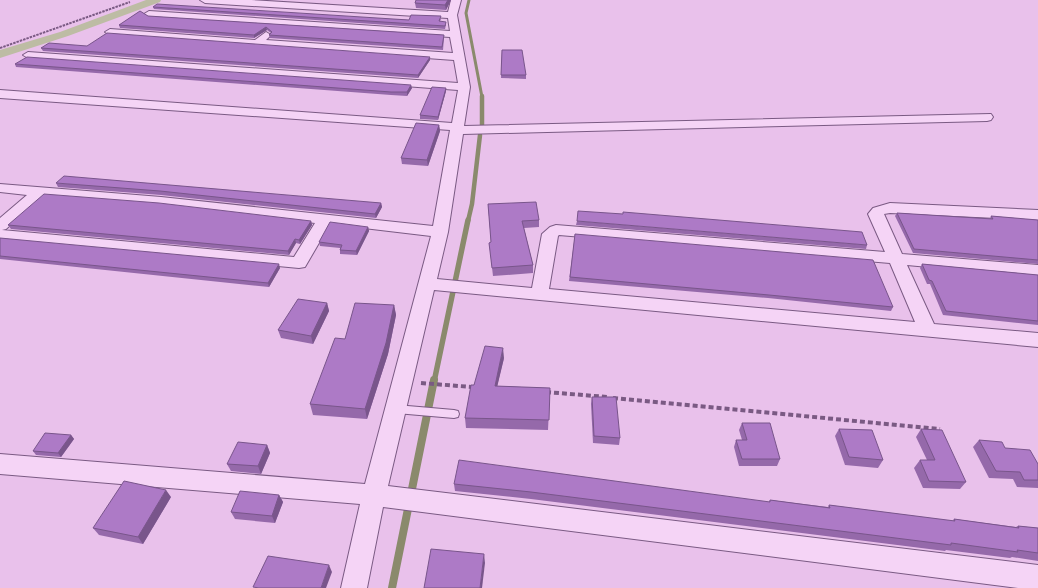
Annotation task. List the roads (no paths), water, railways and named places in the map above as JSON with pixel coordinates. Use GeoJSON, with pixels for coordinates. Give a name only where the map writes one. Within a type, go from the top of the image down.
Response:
{"type":"FeatureCollection","features":[{"type":"Feature","properties":{"kind":"street"},"geometry":{"type":"LineString","coordinates":[[205,0],[454,8],[464,87],[440,232],[434,284],[382,496],[354,588]]}},
{"type":"Feature","properties":{"kind":"street"},"geometry":{"type":"LineString","coordinates":[[149,14],[456,34]]}},
{"type":"Feature","properties":{"kind":"street"},"geometry":{"type":"LineString","coordinates":[[257,43],[279,23]]}},
{"type":"Feature","properties":{"kind":"street"},"geometry":{"type":"LineString","coordinates":[[110,32],[460,57]]}},
{"type":"Feature","properties":{"kind":"street"},"geometry":{"type":"LineString","coordinates":[[28,55],[464,87]]}},
{"type":"Feature","properties":{"kind":"street"},"geometry":{"type":"LineString","coordinates":[[0,94],[458,128],[987,118]]}},
{"type":"Feature","properties":{"kind":"street"},"geometry":{"type":"LineString","coordinates":[[0,188],[326,218],[440,232]]}},
{"type":"Feature","properties":{"kind":"street"},"geometry":{"type":"LineString","coordinates":[[0,226],[40,192]]}},
{"type":"Feature","properties":{"kind":"street"},"geometry":{"type":"LineString","coordinates":[[927,329],[876,214],[878,211],[890,208],[1038,215]]}},
{"type":"Feature","properties":{"kind":"street"},"geometry":{"type":"LineString","coordinates":[[0,235],[299,262],[326,218]]}},
{"type":"Feature","properties":{"kind":"street"},"geometry":{"type":"LineString","coordinates":[[540,294],[550,234],[556,230],[1038,271]]}},
{"type":"Feature","properties":{"kind":"street"},"geometry":{"type":"LineString","coordinates":[[434,284],[1038,340]]}},
{"type":"Feature","properties":{"kind":"street"},"geometry":{"type":"LineString","coordinates":[[0,464],[382,496],[1038,578]]}},
{"type":"Feature","properties":{"kind":"lane"},"geometry":{"type":"LineString","coordinates":[[404,410],[454,414]]}},
{"type":"Feature","properties":{"kind":"waterway"},"geometry":{"type":"LineString","coordinates":[[0,54],[64,34],[156,0]]}},
{"type":"Feature","properties":{"kind":"waterway"},"geometry":{"type":"LineString","coordinates":[[469,0],[466,13],[482,97]]}},
{"type":"Feature","properties":{"kind":"waterway"},"geometry":{"type":"LineString","coordinates":[[482,97],[482,125]]}},
{"type":"Feature","properties":{"kind":"waterway"},"geometry":{"type":"LineString","coordinates":[[468,221],[472,204],[480,135]]}},
{"type":"Feature","properties":{"kind":"waterway"},"geometry":{"type":"LineString","coordinates":[[434,382],[468,220]]}},
{"type":"Feature","properties":{"kind":"waterway"},"geometry":{"type":"LineString","coordinates":[[392,588],[434,380]]}}]}
